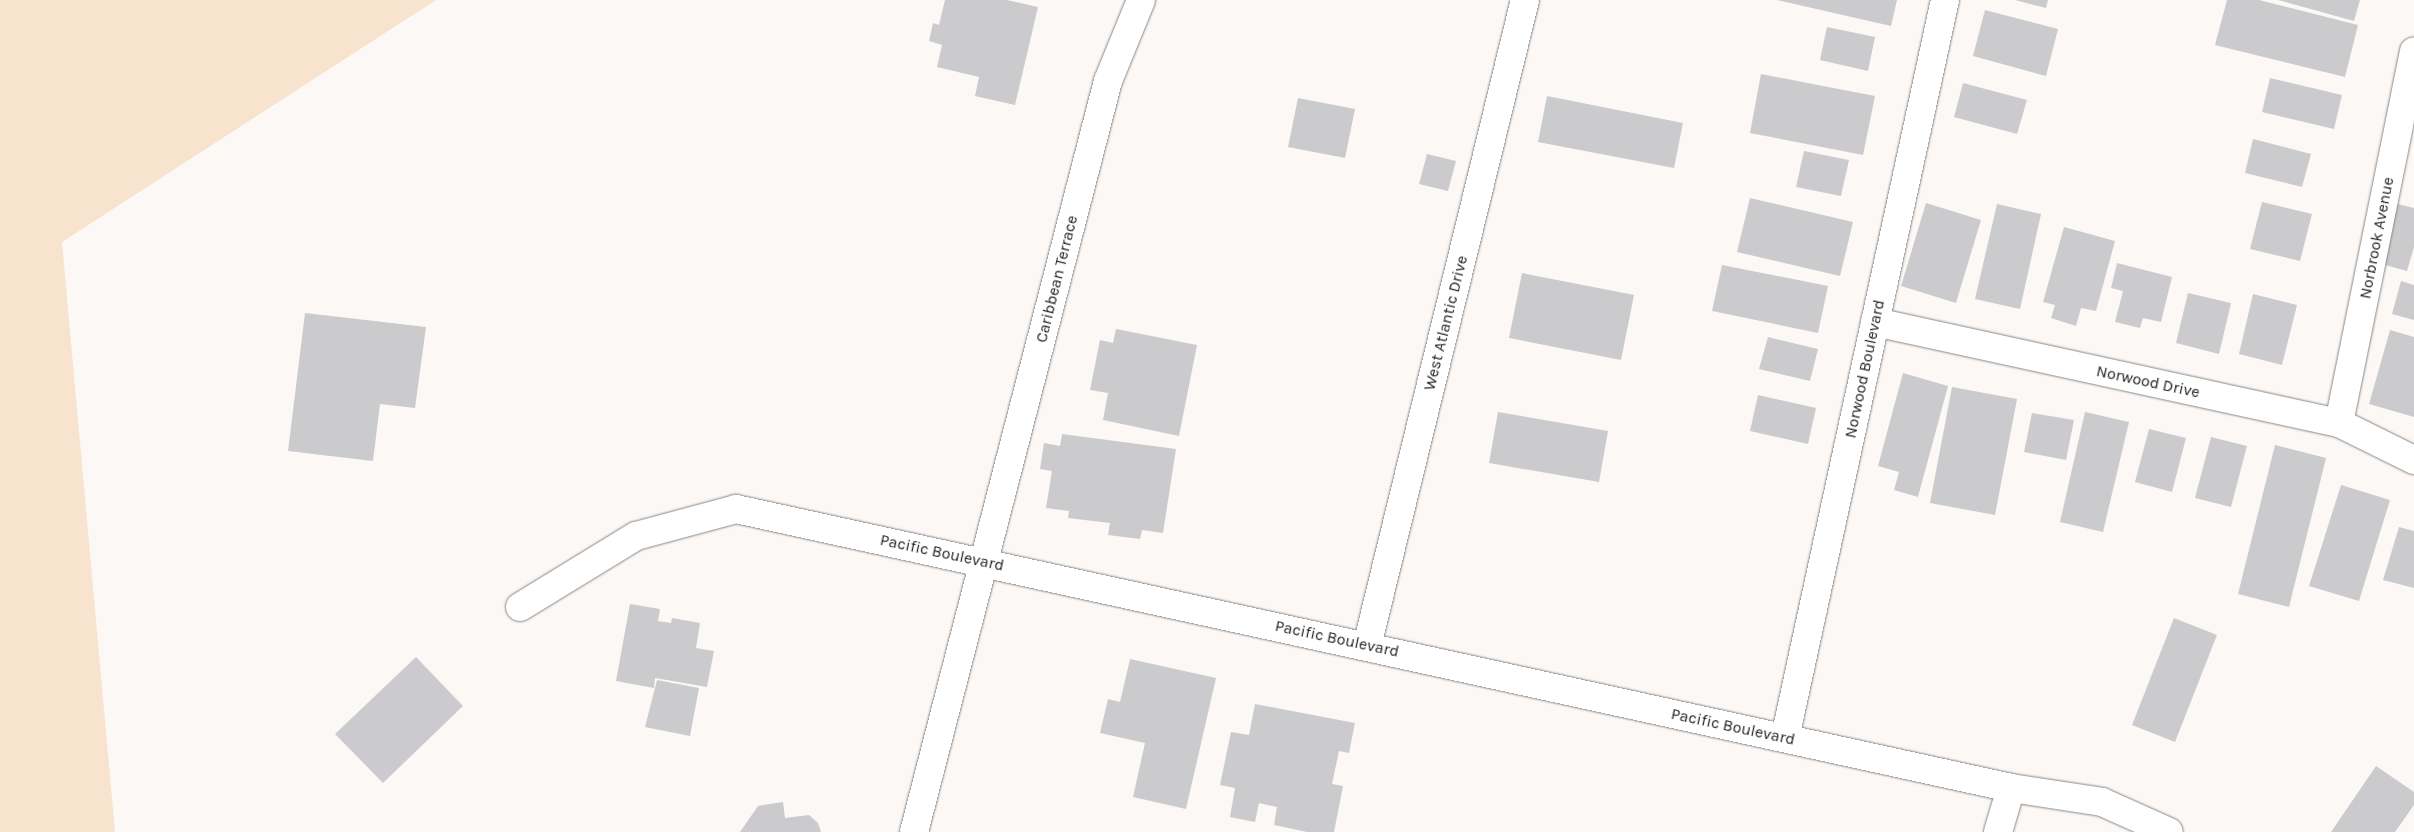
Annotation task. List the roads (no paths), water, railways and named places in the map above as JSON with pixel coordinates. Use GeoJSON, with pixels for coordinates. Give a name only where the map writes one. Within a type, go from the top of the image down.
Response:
{"type":"FeatureCollection","features":[{"type":"Feature","properties":{"kind":"street","name":"Caribbean Terrace"},"geometry":{"type":"LineString","coordinates":[[914,832],[1108,82],[1141,0]]}},
{"type":"Feature","properties":{"kind":"street","name":"West Atlantic Drive"},"geometry":{"type":"LineString","coordinates":[[1367,646],[1525,0]]}},
{"type":"Feature","properties":{"kind":"street","name":"Norwood Boulevard"},"geometry":{"type":"LineString","coordinates":[[1785,738],[1944,0]]}},
{"type":"Feature","properties":{"kind":"street","name":"Norbrook Avenue"},"geometry":{"type":"LineString","coordinates":[[2339,423],[2414,52]]}},
{"type":"Feature","properties":{"kind":"street","name":"Norwood Drive"},"geometry":{"type":"LineString","coordinates":[[1875,322],[2339,423],[2414,460]]}},
{"type":"Feature","properties":{"kind":"street","name":"Pacific Boulevard"},"geometry":{"type":"LineString","coordinates":[[520,607],[636,536],[736,509],[2011,788],[2102,802],[2168,832]]}},
{"type":"Feature","properties":{"kind":"street"},"geometry":{"type":"LineString","coordinates":[[1998,832],[2011,788]]}}]}
